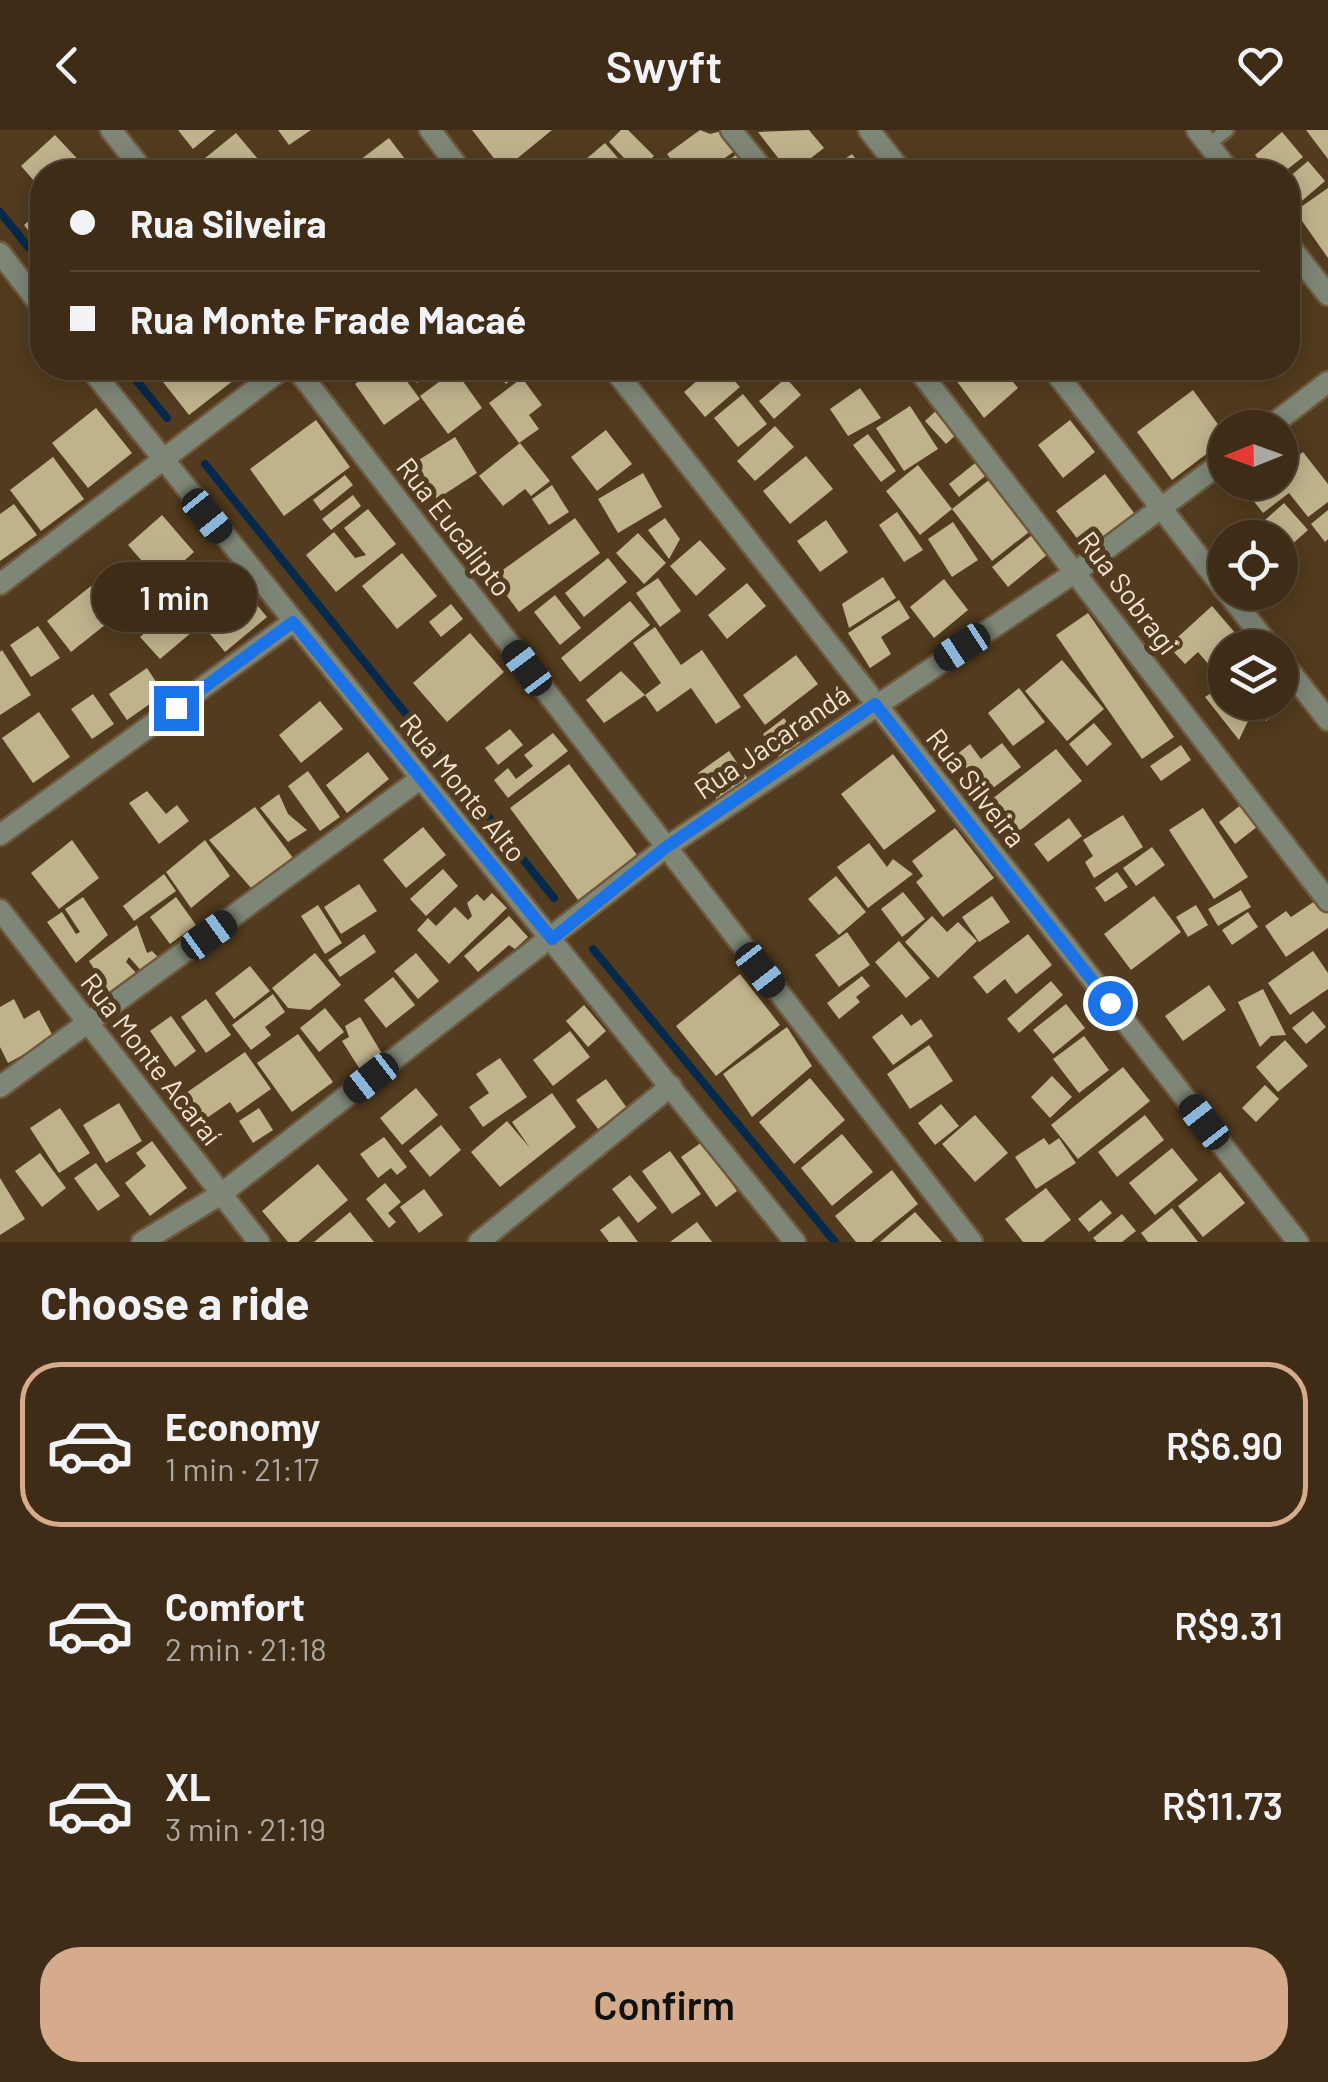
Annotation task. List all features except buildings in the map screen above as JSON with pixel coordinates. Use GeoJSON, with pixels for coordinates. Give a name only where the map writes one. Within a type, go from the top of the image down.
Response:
{"type":"FeatureCollection","features":[{"type":"Feature","properties":{"kind":"street"},"geometry":{"type":"LineString","coordinates":[[112,130],[135,160]]}},
{"type":"Feature","properties":{"kind":"street"},"geometry":{"type":"LineString","coordinates":[[430,130],[453,160]]}},
{"type":"Feature","properties":{"kind":"street"},"geometry":{"type":"LineString","coordinates":[[732,130],[756,160]]}},
{"type":"Feature","properties":{"kind":"street"},"geometry":{"type":"LineString","coordinates":[[869,130],[893,160]]}},
{"type":"Feature","properties":{"kind":"street"},"geometry":{"type":"LineString","coordinates":[[1202,137],[1220,160]]}},
{"type":"Feature","properties":{"kind":"street"},"geometry":{"type":"LineString","coordinates":[[0,253],[30,292]]}},
{"type":"Feature","properties":{"kind":"street"},"geometry":{"type":"LineString","coordinates":[[1300,260],[1328,296]]}},
{"type":"Feature","properties":{"kind":"street","name":"Rua Monte Alto"},"geometry":{"type":"LineString","coordinates":[[99,380],[795,1242]]}},
{"type":"Feature","properties":{"kind":"street"},"geometry":{"type":"LineString","coordinates":[[0,584],[268,380]]}},
{"type":"Feature","properties":{"kind":"street","name":"Rua Eucalipto"},"geometry":{"type":"LineString","coordinates":[[305,380],[972,1242]]}},
{"type":"Feature","properties":{"kind":"street","name":"Rua Silveira"},"geometry":{"type":"LineString","coordinates":[[623,380],[1298,1242]]}},
{"type":"Feature","properties":{"kind":"street","name":"Rua Sobragi"},"geometry":{"type":"LineString","coordinates":[[927,380],[1328,901]]}},
{"type":"Feature","properties":{"kind":"street"},"geometry":{"type":"LineString","coordinates":[[1061,380],[1208,568]]}},
{"type":"Feature","properties":{"kind":"street"},"geometry":{"type":"LineString","coordinates":[[1291,410],[1328,382]]}},
{"type":"Feature","properties":{"kind":"street","name":"Rua Jacarandá"},"geometry":{"type":"LineString","coordinates":[[142,1242],[221,1194],[665,848],[1077,571],[1208,473]]}},
{"type":"Feature","properties":{"kind":"street"},"geometry":{"type":"LineString","coordinates":[[1241,610],[1257,630]]}},
{"type":"Feature","properties":{"kind":"street"},"geometry":{"type":"LineString","coordinates":[[0,836],[293,622]]}},
{"type":"Feature","properties":{"kind":"street"},"geometry":{"type":"LineString","coordinates":[[1298,682],[1328,720]]}},
{"type":"Feature","properties":{"kind":"street"},"geometry":{"type":"LineString","coordinates":[[0,1087],[420,779]]}},
{"type":"Feature","properties":{"kind":"street","name":"Rua Monte Acaraí"},"geometry":{"type":"LineString","coordinates":[[0,910],[258,1242]]}},
{"type":"Feature","properties":{"kind":"street"},"geometry":{"type":"LineString","coordinates":[[479,1242],[671,1086]]}},
{"type":"Feature","properties":{"kind":"lane"},"geometry":{"type":"LineString","coordinates":[[1202,137],[1227,130]]}},
{"type":"Feature","properties":{"kind":"waterway"},"geometry":{"type":"LineString","coordinates":[[0,212],[30,249]]}},
{"type":"Feature","properties":{"kind":"waterway"},"geometry":{"type":"LineString","coordinates":[[136,380],[167,418]]}},
{"type":"Feature","properties":{"kind":"waterway"},"geometry":{"type":"LineString","coordinates":[[205,464],[554,898]]}},
{"type":"Feature","properties":{"kind":"waterway"},"geometry":{"type":"LineString","coordinates":[[593,949],[835,1242]]}},
{"type":"Feature","properties":{"kind":"route"},"geometry":{"type":"LineString","coordinates":[[176,708],[293,622],[552,939],[665,848],[875,704],[1110,1003]]}}]}
